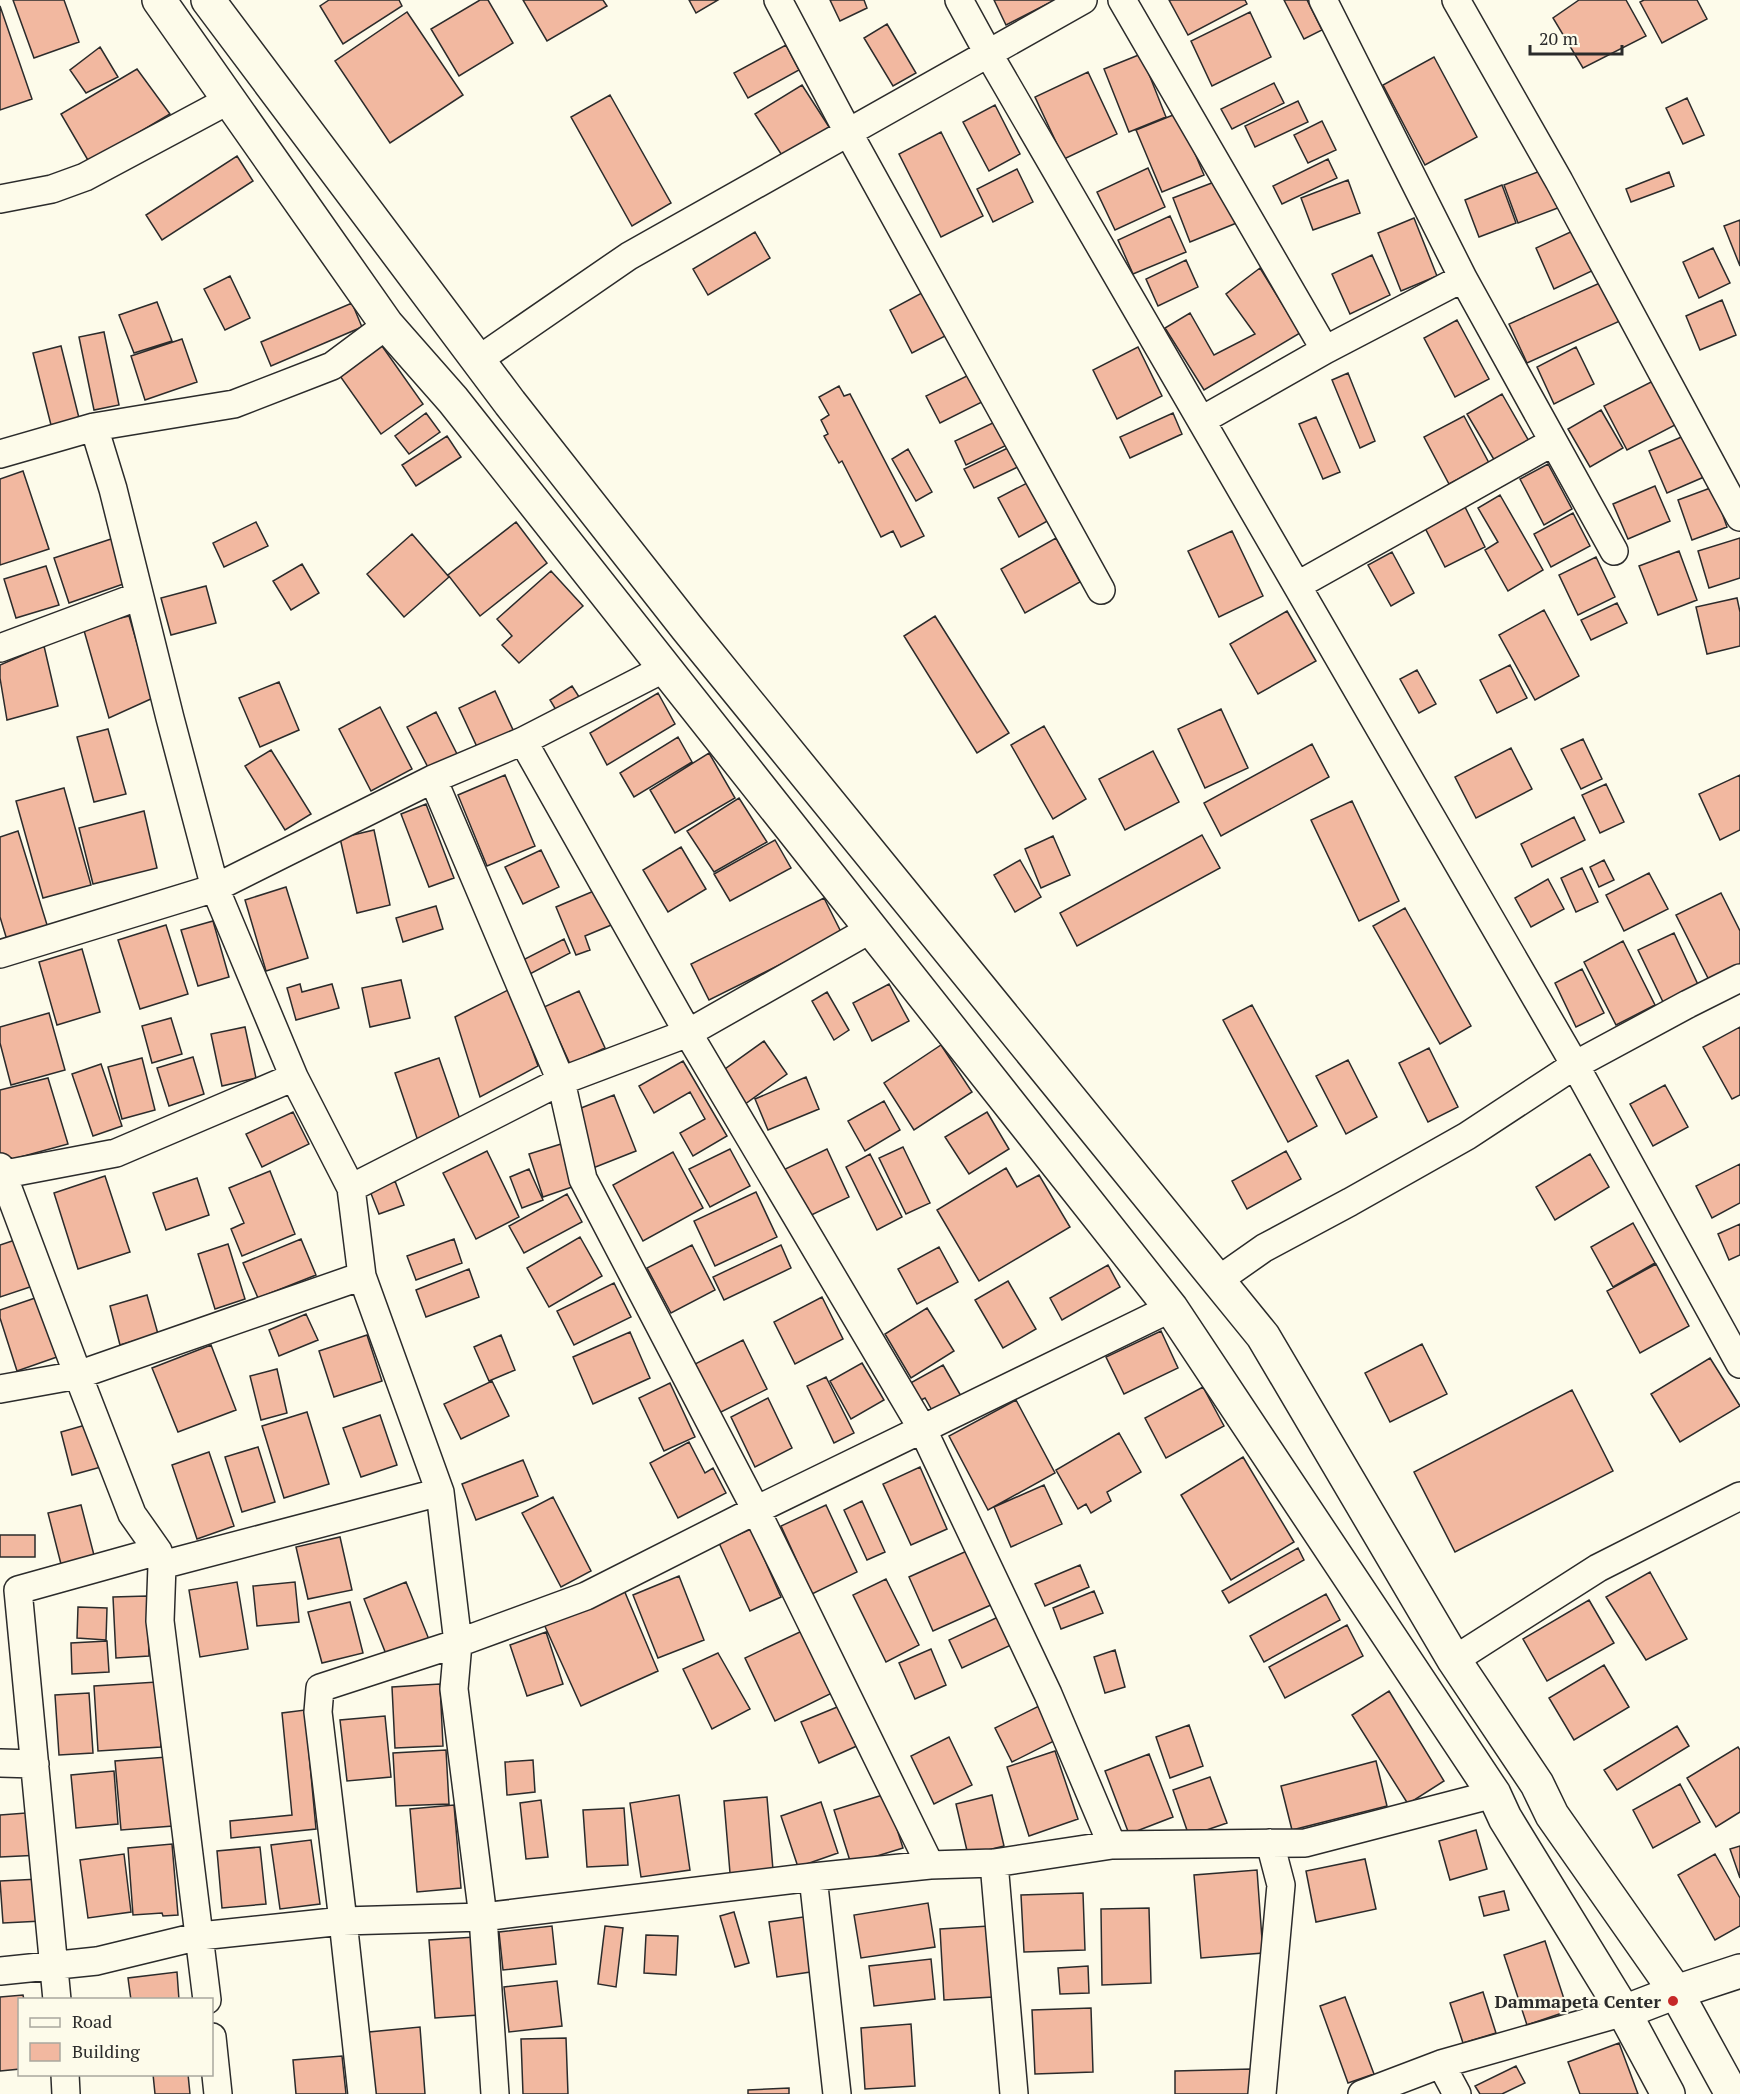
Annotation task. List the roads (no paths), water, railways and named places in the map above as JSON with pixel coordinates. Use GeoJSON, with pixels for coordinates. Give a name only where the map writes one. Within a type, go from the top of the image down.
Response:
{"type":"FeatureCollection","features":[{"type":"Feature","properties":{"kind":"main road"},"geometry":{"type":"LineString","coordinates":[[159,0],[387,325],[453,400],[1171,1308],[1494,1794],[1505,1818],[1624,2012],[1668,2094]]}},
{"type":"Feature","properties":{"kind":"main road"},"geometry":{"type":"LineString","coordinates":[[208,0],[477,360],[687,628],[1263,1336],[1454,1660],[1537,1784],[1552,1815],[1676,1992],[1732,2094]]}},
{"type":"Feature","properties":{"kind":"main road"},"geometry":{"type":"LineString","coordinates":[[1624,2012],[1740,1971]]}},
{"type":"Feature","properties":{"kind":"street"},"geometry":{"type":"LineString","coordinates":[[778,0],[848,132],[1101,590]]}},
{"type":"Feature","properties":{"kind":"street"},"geometry":{"type":"LineString","coordinates":[[959,0],[1575,1065],[1740,1365]]}},
{"type":"Feature","properties":{"kind":"street"},"geometry":{"type":"LineString","coordinates":[[477,360],[629,256],[1083,0]]}},
{"type":"Feature","properties":{"kind":"street"},"geometry":{"type":"LineString","coordinates":[[1122,0],[1325,350]]}},
{"type":"Feature","properties":{"kind":"street"},"geometry":{"type":"LineString","coordinates":[[1323,0],[1463,278],[1614,551]]}},
{"type":"Feature","properties":{"kind":"street"},"geometry":{"type":"LineString","coordinates":[[1456,0],[1559,181],[1740,517]]}},
{"type":"Feature","properties":{"kind":"street"},"geometry":{"type":"LineString","coordinates":[[0,199],[52,189],[86,177],[229,100]]}},
{"type":"Feature","properties":{"kind":"street"},"geometry":{"type":"LineString","coordinates":[[1202,420],[1325,350],[1463,278]]}},
{"type":"Feature","properties":{"kind":"street"},"geometry":{"type":"LineString","coordinates":[[0,454],[94,427],[234,404],[332,366],[387,325]]}},
{"type":"Feature","properties":{"kind":"street"},"geometry":{"type":"LineString","coordinates":[[94,427],[113,489],[215,888],[294,1077],[351,1188],[362,1276],[440,1492],[458,1643],[454,1699],[483,1917],[495,2094]]}},
{"type":"Feature","properties":{"kind":"street"},"geometry":{"type":"LineString","coordinates":[[1298,585],[1553,442]]}},
{"type":"Feature","properties":{"kind":"street"},"geometry":{"type":"LineString","coordinates":[[0,648],[139,596]]}},
{"type":"Feature","properties":{"kind":"street"},"geometry":{"type":"LineString","coordinates":[[0,954],[215,888],[433,779],[523,741],[665,668]]}},
{"type":"Feature","properties":{"kind":"street"},"geometry":{"type":"LineString","coordinates":[[523,741],[688,1033],[923,1430],[1048,1694],[1112,1845]]}},
{"type":"Feature","properties":{"kind":"street"},"geometry":{"type":"LineString","coordinates":[[433,779],[561,1081],[583,1179],[756,1510],[930,1865]]}},
{"type":"Feature","properties":{"kind":"street"},"geometry":{"type":"LineString","coordinates":[[351,1188],[561,1081],[688,1033],[871,929]]}},
{"type":"Feature","properties":{"kind":"street"},"geometry":{"type":"LineString","coordinates":[[1217,1281],[1264,1248],[1467,1136],[1575,1065],[1740,978]]}},
{"type":"Feature","properties":{"kind":"street"},"geometry":{"type":"LineString","coordinates":[[207,1998],[160,1622],[160,1558],[132,1514],[1,1172],[116,1153],[294,1077]]}},
{"type":"Feature","properties":{"kind":"street"},"geometry":{"type":"LineString","coordinates":[[0,1389],[78,1375],[362,1276]]}},
{"type":"Feature","properties":{"kind":"street"},"geometry":{"type":"LineString","coordinates":[[362,2094],[344,1921],[318,1712],[320,1688],[458,1643],[586,1596],[756,1510],[1171,1308]]}},
{"type":"Feature","properties":{"kind":"street"},"geometry":{"type":"LineString","coordinates":[[57,1998],[18,1590],[440,1492]]}},
{"type":"Feature","properties":{"kind":"street"},"geometry":{"type":"LineString","coordinates":[[1454,1660],[1598,1568],[1740,1496]]}},
{"type":"Feature","properties":{"kind":"street"},"geometry":{"type":"LineString","coordinates":[[0,1763],[35,1764]]}},
{"type":"Feature","properties":{"kind":"street"},"geometry":{"type":"LineString","coordinates":[[0,1971],[97,1960],[200,1936],[344,1921],[483,1917],[813,1877],[930,1865],[994,1863],[1112,1845],[1305,1843],[1494,1794]]}},
{"type":"Feature","properties":{"kind":"street"},"geometry":{"type":"LineString","coordinates":[[1262,2094],[1281,1885],[1270,1843]]}},
{"type":"Feature","properties":{"kind":"street"},"geometry":{"type":"LineString","coordinates":[[994,1863],[1014,2094]]}},
{"type":"Feature","properties":{"kind":"street"},"geometry":{"type":"LineString","coordinates":[[813,1877],[837,2094]]}},
{"type":"Feature","properties":{"kind":"street"},"geometry":{"type":"LineString","coordinates":[[1362,2094],[1441,2064],[1624,2012]]}},
{"type":"Feature","properties":{"kind":"street"},"geometry":{"type":"LineString","coordinates":[[213,2046],[218,2094]]}},
{"type":"Feature","properties":{"kind":"street"},"geometry":{"type":"LineString","coordinates":[[1441,2064],[1458,2094]]}},
{"type":"Feature","properties":{"kind":"street"},"geometry":{"type":"LineString","coordinates":[[64,2076],[66,2094]]}},
{"type":"Feature","properties":{"kind":"place","name":"Dammapeta Center"},"geometry":{"type":"Point","coordinates":[1673,2001]}}]}
